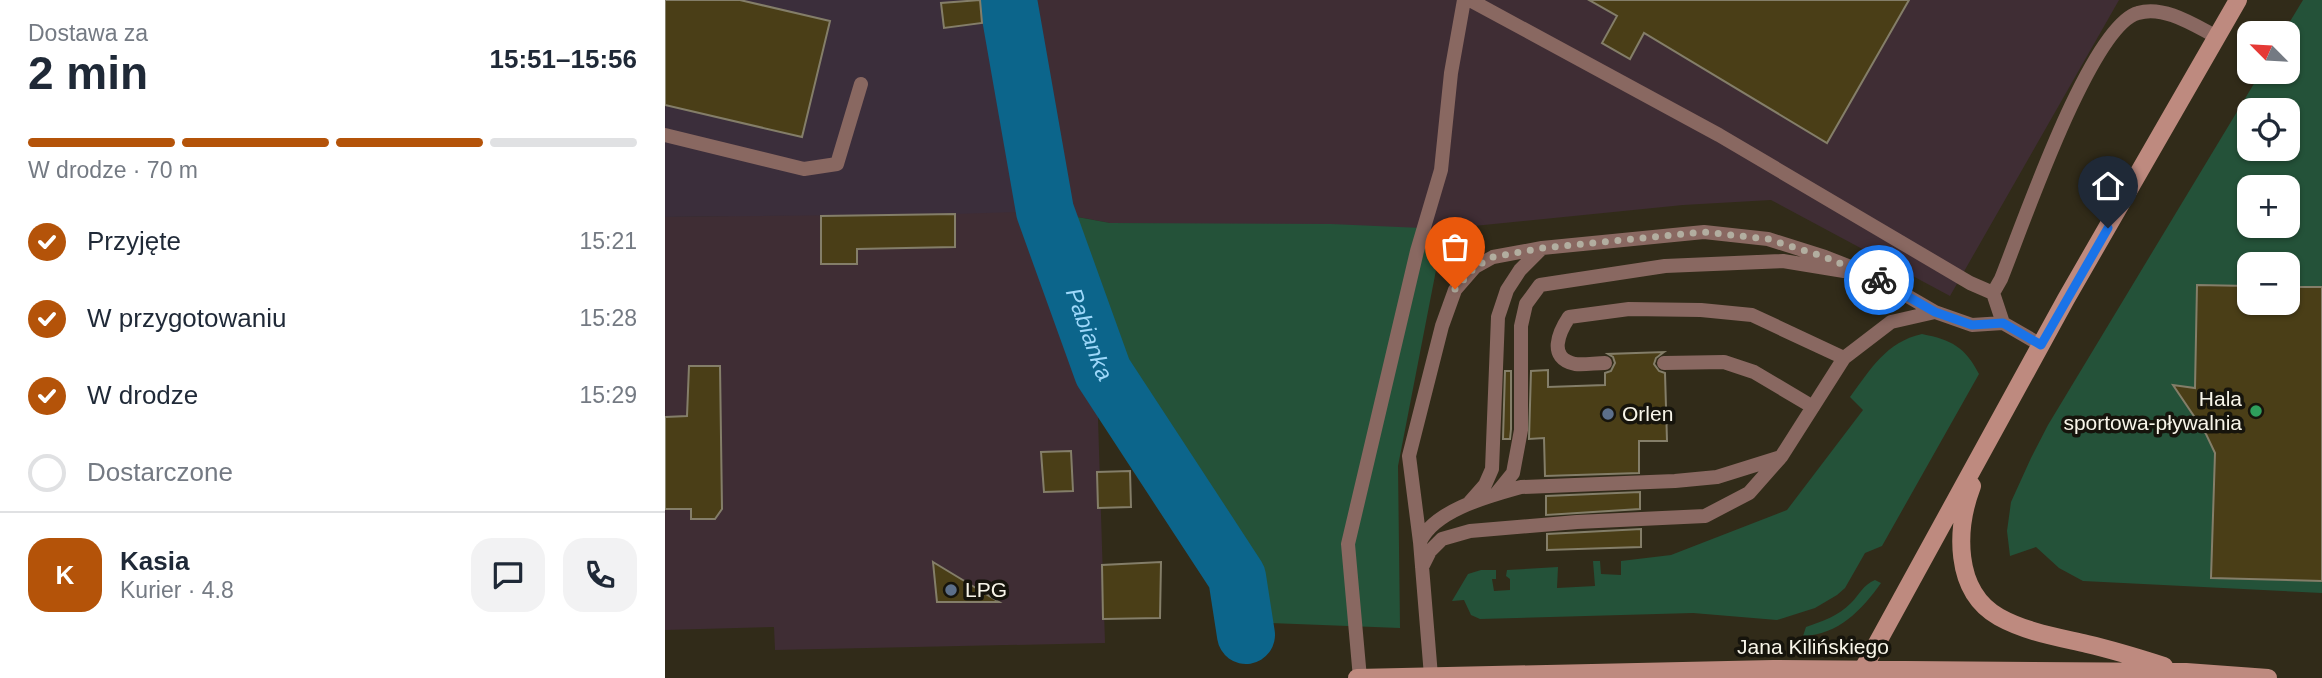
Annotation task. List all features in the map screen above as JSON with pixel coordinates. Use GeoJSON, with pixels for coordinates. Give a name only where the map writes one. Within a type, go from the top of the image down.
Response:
{"type":"FeatureCollection","features":[{"type":"Feature","properties":{"kind":"street"},"geometry":{"type":"LineString","coordinates":[[1860,674],[2041,345],[2238,0]]}},
{"type":"Feature","properties":{"kind":"street"},"geometry":{"type":"LineString","coordinates":[[1990,437],[1966,500],[1960,536],[1965,570],[1985,607],[2038,633],[2089,644],[2186,672]]}},
{"type":"Feature","properties":{"kind":"street","name":"Jana Kilińskiego"},"geometry":{"type":"LineString","coordinates":[[1358,678],[1751,669],[1860,674],[2186,672],[2269,678]]}},
{"type":"Feature","properties":{"kind":"street"},"geometry":{"type":"LineString","coordinates":[[1473,675],[1511,678]]}},
{"type":"Feature","properties":{"kind":"lane"},"geometry":{"type":"LineString","coordinates":[[1358,678],[1348,544],[1417,251],[1441,170],[1451,73],[1464,0]]}},
{"type":"Feature","properties":{"kind":"lane"},"geometry":{"type":"LineString","coordinates":[[1470,0],[1719,135],[1970,283],[1993,293],[2003,323]]}},
{"type":"Feature","properties":{"kind":"lane"},"geometry":{"type":"LineString","coordinates":[[1993,293],[2001,279],[2057,136],[2107,39],[2131,15],[2154,11],[2182,20],[2217,37]]}},
{"type":"Feature","properties":{"kind":"lane"},"geometry":{"type":"LineString","coordinates":[[665,135],[804,169],[837,164],[861,84]]}},
{"type":"Feature","properties":{"kind":"lane"},"geometry":{"type":"LineString","coordinates":[[1431,676],[1420,542],[1409,456],[1441,326],[1455,289],[1475,267],[1493,257],[1542,248],[1704,232],[1768,239],[1871,275],[1935,312],[1972,325],[2003,323],[2041,345]]}},
{"type":"Feature","properties":{"kind":"lane"},"geometry":{"type":"LineString","coordinates":[[1464,507],[1485,485],[1492,469],[1498,317],[1507,290],[1520,270],[1542,248]]}},
{"type":"Feature","properties":{"kind":"lane"},"geometry":{"type":"LineString","coordinates":[[1496,494],[1513,472],[1521,430],[1521,326],[1525,304],[1540,285],[1665,266],[1783,261],[1871,275]]}},
{"type":"Feature","properties":{"kind":"lane"},"geometry":{"type":"LineString","coordinates":[[1605,363],[1574,364],[1563,357],[1556,344],[1559,332],[1569,317],[1629,309],[1752,314],[1844,358]]}},
{"type":"Feature","properties":{"kind":"lane"},"geometry":{"type":"LineString","coordinates":[[1422,569],[1430,551],[1442,539],[1471,531],[1577,522],[1705,516],[1749,494],[1781,457],[1844,358],[1891,322],[1935,312]]}},
{"type":"Feature","properties":{"kind":"lane"},"geometry":{"type":"LineString","coordinates":[[1664,363],[1724,362],[1754,372],[1813,407]]}},
{"type":"Feature","properties":{"kind":"lane"},"geometry":{"type":"LineString","coordinates":[[1420,542],[1426,529],[1440,517],[1496,494],[1521,487],[1717,477],[1781,457]]}},
{"type":"Feature","properties":{"kind":"shaded area"},"geometry":{"type":"Polygon","coordinates":[[[665,0],[1008,0],[1045,211],[665,217],[665,0]]]}},
{"type":"Feature","properties":{"kind":"shaded area"},"geometry":{"type":"Polygon","coordinates":[[[1008,0],[2119,0],[1950,296],[1771,200],[1683,205],[1444,229],[1110,223],[1045,211],[1008,0]]]}},
{"type":"Feature","properties":{"kind":"shaded area"},"geometry":{"type":"Polygon","coordinates":[[[1032,211],[1097,386],[1105,643],[775,650],[774,627],[665,630],[665,217],[1032,211]]]}},
{"type":"Feature","properties":{"kind":"green space"},"geometry":{"type":"Polygon","coordinates":[[[2303,0],[2322,0],[2322,593],[2083,581],[2059,568],[2036,547],[2010,556],[2007,531],[2011,502],[2031,458],[2048,425],[2237,112],[2237,161],[2300,161],[2300,98],[2245,98],[2254,84],[2300,84],[2300,21],[2290,21],[2303,0]]]}},
{"type":"Feature","properties":{"kind":"green space"},"geometry":{"type":"Polygon","coordinates":[[[1045,211],[1110,223],[1331,224],[1444,229],[1398,466],[1400,628],[1245,622],[1237,577],[1103,372],[1045,211]]]}},
{"type":"Feature","properties":{"kind":"green space"},"geometry":{"type":"Polygon","coordinates":[[[1922,334],[1957,346],[1979,374],[1882,546],[1865,553],[1845,588],[1815,608],[1777,620],[1693,613],[1480,619],[1471,615],[1464,600],[1452,601],[1468,574],[1481,570],[1496,570],[1496,579],[1492,579],[1494,591],[1510,590],[1507,570],[1558,567],[1557,588],[1595,586],[1593,561],[1600,561],[1601,574],[1621,575],[1621,561],[1671,555],[1787,510],[1863,410],[1850,397],[1865,376],[1889,350],[1922,334]]]}},
{"type":"Feature","properties":{"kind":"green space"},"geometry":{"type":"Polygon","coordinates":[[[1875,580],[1881,583],[1866,603],[1848,619],[1827,631],[1803,636],[1806,627],[1841,611],[1875,580]]]}},
{"type":"Feature","properties":{"kind":"building"},"geometry":{"type":"Polygon","coordinates":[[[665,0],[740,0],[830,21],[802,137],[665,105],[665,0]]]}},
{"type":"Feature","properties":{"kind":"building"},"geometry":{"type":"Polygon","coordinates":[[[980,0],[982,23],[944,28],[941,3],[980,0]]]}},
{"type":"Feature","properties":{"kind":"building"},"geometry":{"type":"Polygon","coordinates":[[[1589,0],[1909,0],[1827,143],[1644,33],[1630,59],[1602,43],[1617,16],[1589,0]]]}},
{"type":"Feature","properties":{"kind":"building"},"geometry":{"type":"Polygon","coordinates":[[[955,214],[955,247],[857,249],[857,264],[821,264],[821,216],[955,214]]]}},
{"type":"Feature","properties":{"kind":"building","name":"Hala sportowa-pływalnia"},"geometry":{"type":"Polygon","coordinates":[[[2197,285],[2237,286],[2237,315],[2300,315],[2300,287],[2322,287],[2322,581],[2211,578],[2215,453],[2206,434],[2173,385],[2195,388],[2197,285]]]}},
{"type":"Feature","properties":{"kind":"building","name":"Orlen"},"geometry":{"type":"Polygon","coordinates":[[[1664,352],[1656,358],[1654,364],[1659,371],[1665,373],[1667,441],[1639,441],[1639,473],[1545,476],[1544,438],[1529,439],[1531,371],[1548,370],[1548,387],[1605,385],[1605,373],[1611,371],[1615,363],[1613,357],[1608,354],[1664,352]]]}},
{"type":"Feature","properties":{"kind":"building"},"geometry":{"type":"Polygon","coordinates":[[[689,366],[720,366],[722,509],[715,519],[691,519],[691,509],[665,509],[665,417],[687,416],[689,366]]]}},
{"type":"Feature","properties":{"kind":"building"},"geometry":{"type":"Polygon","coordinates":[[[1505,371],[1511,371],[1510,439],[1503,439],[1505,371]]]}},
{"type":"Feature","properties":{"kind":"building"},"geometry":{"type":"Polygon","coordinates":[[[1071,451],[1073,491],[1044,492],[1041,452],[1071,451]]]}},
{"type":"Feature","properties":{"kind":"building"},"geometry":{"type":"Polygon","coordinates":[[[1130,471],[1131,507],[1098,508],[1097,472],[1130,471]]]}},
{"type":"Feature","properties":{"kind":"building"},"geometry":{"type":"Polygon","coordinates":[[[1640,492],[1640,509],[1546,515],[1546,496],[1640,492]]]}},
{"type":"Feature","properties":{"kind":"building"},"geometry":{"type":"Polygon","coordinates":[[[1641,529],[1641,547],[1547,550],[1547,534],[1641,529]]]}},
{"type":"Feature","properties":{"kind":"building"},"geometry":{"type":"Polygon","coordinates":[[[933,562],[999,602],[937,602],[933,562]]]}},
{"type":"Feature","properties":{"kind":"building"},"geometry":{"type":"Polygon","coordinates":[[[1161,562],[1160,618],[1103,619],[1102,565],[1161,562]]]}},
{"type":"Feature","properties":{"kind":"waterway","name":"Pabianka"},"geometry":{"type":"LineString","coordinates":[[1008,0],[1045,211],[1103,372],[1237,577],[1246,635]]}},
{"type":"Feature","properties":{"kind":"way so far"},"geometry":{"type":"LineString","coordinates":[[1455,289],[1475,267],[1493,257],[1542,248],[1704,232],[1768,239],[1825,257],[1879,280]]}},
{"type":"Feature","properties":{"kind":"place","name":"Hala sportowa-pływalnia"},"geometry":{"type":"Point","coordinates":[2256,411]}},
{"type":"Feature","properties":{"kind":"place","name":"Orlen"},"geometry":{"type":"Point","coordinates":[1608,414]}},
{"type":"Feature","properties":{"kind":"place","name":"LPG"},"geometry":{"type":"Point","coordinates":[951,590]}},
{"type":"Feature","properties":{"kind":"route"},"geometry":{"type":"LineString","coordinates":[[1879,280],[1935,312],[1972,325],[2003,323],[2041,345],[2108,228]]}}]}
